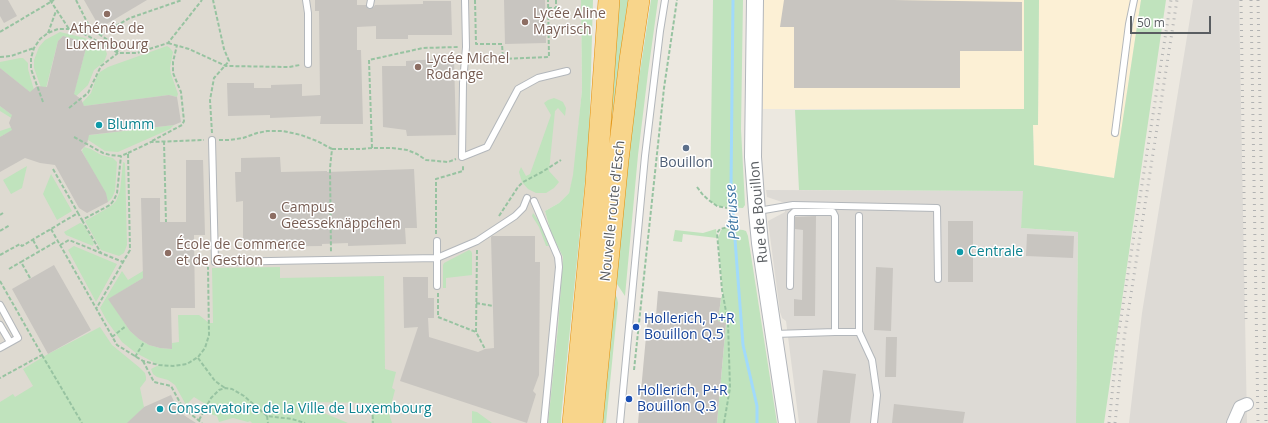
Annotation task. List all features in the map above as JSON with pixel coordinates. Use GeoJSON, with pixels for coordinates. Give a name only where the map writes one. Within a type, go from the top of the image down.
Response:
{"type":"FeatureCollection","features":[{"type":"Feature","properties":{"kind":"highway","name":"Nouvelle route d'Esch"},"geometry":{"type":"LineString","coordinates":[[578,422],[609,0]]}},
{"type":"Feature","properties":{"kind":"highway","name":"Nouvelle route d'Esch"},"geometry":{"type":"LineString","coordinates":[[578,422],[618,160],[639,0]]}},
{"type":"Feature","properties":{"kind":"street","name":"Rue de Bouillon"},"geometry":{"type":"LineString","coordinates":[[755,0],[753,157],[757,212],[787,423]]}},
{"type":"Feature","properties":{"kind":"street"},"geometry":{"type":"LineString","coordinates":[[1233,423],[1240,407],[1247,404]]}},
{"type":"Feature","properties":{"kind":"lane"},"geometry":{"type":"LineString","coordinates":[[306,0],[308,13],[308,64]]}},
{"type":"Feature","properties":{"kind":"lane"},"geometry":{"type":"LineString","coordinates":[[465,0],[466,47],[462,83],[462,157],[487,147],[518,89],[538,78],[567,71]]}},
{"type":"Feature","properties":{"kind":"lane"},"geometry":{"type":"LineString","coordinates":[[620,423],[645,156],[665,0]]}},
{"type":"Feature","properties":{"kind":"lane"},"geometry":{"type":"LineString","coordinates":[[1115,133],[1129,24],[1134,0]]}},
{"type":"Feature","properties":{"kind":"lane"},"geometry":{"type":"LineString","coordinates":[[212,140],[215,262],[437,258],[477,241],[516,216],[523,208],[527,198]]}},
{"type":"Feature","properties":{"kind":"lane"},"geometry":{"type":"LineString","coordinates":[[534,201],[558,257],[560,267],[544,423]]}},
{"type":"Feature","properties":{"kind":"lane"},"geometry":{"type":"LineString","coordinates":[[757,212],[794,205],[937,208],[938,279]]}},
{"type":"Feature","properties":{"kind":"lane"},"geometry":{"type":"LineString","coordinates":[[790,286],[791,215],[794,212],[833,212],[835,216],[835,332]]}},
{"type":"Feature","properties":{"kind":"lane"},"geometry":{"type":"LineString","coordinates":[[859,216],[859,332],[872,360],[877,395],[874,423]]}},
{"type":"Feature","properties":{"kind":"lane"},"geometry":{"type":"LineString","coordinates":[[436,241],[437,286]]}},
{"type":"Feature","properties":{"kind":"lane"},"geometry":{"type":"LineString","coordinates":[[0,304],[18,338],[0,347]]}},
{"type":"Feature","properties":{"kind":"lane"},"geometry":{"type":"LineString","coordinates":[[0,325],[10,342]]}},
{"type":"Feature","properties":{"kind":"lane"},"geometry":{"type":"LineString","coordinates":[[774,334],[859,332]]}},
{"type":"Feature","properties":{"kind":"path"},"geometry":{"type":"LineString","coordinates":[[0,32],[54,0]]}},
{"type":"Feature","properties":{"kind":"path"},"geometry":{"type":"LineString","coordinates":[[76,0],[90,28],[112,43],[118,53]]}},
{"type":"Feature","properties":{"kind":"path"},"geometry":{"type":"LineString","coordinates":[[100,35],[130,18],[182,0]]}},
{"type":"Feature","properties":{"kind":"path"},"geometry":{"type":"LineString","coordinates":[[168,43],[202,0]]}},
{"type":"Feature","properties":{"kind":"path"},"geometry":{"type":"LineString","coordinates":[[213,0],[224,49],[229,61],[214,78],[210,100],[212,140],[229,140],[243,138],[267,131],[283,131],[301,135],[332,149],[361,150],[372,148],[392,148],[407,150],[426,160],[448,162],[462,157],[463,171],[436,179],[436,241]]}},
{"type":"Feature","properties":{"kind":"path"},"geometry":{"type":"LineString","coordinates":[[475,0],[476,44],[502,44],[503,59],[549,57],[548,0]]}},
{"type":"Feature","properties":{"kind":"path"},"geometry":{"type":"LineString","coordinates":[[548,8],[556,8],[556,0]]}},
{"type":"Feature","properties":{"kind":"path"},"geometry":{"type":"LineString","coordinates":[[634,376],[663,96],[677,0]]}},
{"type":"Feature","properties":{"kind":"path"},"geometry":{"type":"LineString","coordinates":[[51,1],[69,29]]}},
{"type":"Feature","properties":{"kind":"path"},"geometry":{"type":"LineString","coordinates":[[48,33],[56,10]]}},
{"type":"Feature","properties":{"kind":"path"},"geometry":{"type":"LineString","coordinates":[[43,102],[31,69],[31,58],[34,48],[40,39],[48,33],[58,29],[69,29],[80,32],[118,53],[137,53],[168,43],[190,49],[226,66],[289,67],[308,64]]}},
{"type":"Feature","properties":{"kind":"path"},"geometry":{"type":"LineString","coordinates":[[74,137],[103,153],[121,156],[182,125],[184,121],[180,92],[173,73],[173,62],[177,45]]}},
{"type":"Feature","properties":{"kind":"path"},"geometry":{"type":"LineString","coordinates":[[372,148],[369,60],[424,48],[466,47]]}},
{"type":"Feature","properties":{"kind":"path"},"geometry":{"type":"LineString","coordinates":[[0,58],[34,48]]}},
{"type":"Feature","properties":{"kind":"path"},"geometry":{"type":"LineString","coordinates":[[69,108],[88,93],[101,66],[118,53]]}},
{"type":"Feature","properties":{"kind":"path"},"geometry":{"type":"LineString","coordinates":[[150,142],[202,140]]}},
{"type":"Feature","properties":{"kind":"path"},"geometry":{"type":"LineString","coordinates":[[164,141],[166,222]]}},
{"type":"Feature","properties":{"kind":"path"},"geometry":{"type":"LineString","coordinates":[[331,260],[330,168],[332,149]]}},
{"type":"Feature","properties":{"kind":"path"},"geometry":{"type":"LineString","coordinates":[[96,309],[130,250],[128,153]]}},
{"type":"Feature","properties":{"kind":"path"},"geometry":{"type":"LineString","coordinates":[[82,220],[110,205],[114,200],[117,193],[121,156]]}},
{"type":"Feature","properties":{"kind":"path"},"geometry":{"type":"LineString","coordinates":[[496,222],[518,186],[561,160]]}},
{"type":"Feature","properties":{"kind":"path"},"geometry":{"type":"LineString","coordinates":[[53,169],[102,254]]}},
{"type":"Feature","properties":{"kind":"path"},"geometry":{"type":"LineString","coordinates":[[696,187],[703,195],[717,206],[727,208]]}},
{"type":"Feature","properties":{"kind":"path"},"geometry":{"type":"LineString","coordinates":[[0,255],[20,244],[22,246],[78,214]]}},
{"type":"Feature","properties":{"kind":"path"},"geometry":{"type":"LineString","coordinates":[[0,231],[10,225]]}},
{"type":"Feature","properties":{"kind":"path"},"geometry":{"type":"LineString","coordinates":[[724,423],[730,388],[728,322],[722,290],[717,233],[720,229],[729,227]]}},
{"type":"Feature","properties":{"kind":"path"},"geometry":{"type":"LineString","coordinates":[[51,230],[117,345],[143,361],[173,366],[187,364],[198,357],[206,348],[209,335],[208,262],[215,262]]}},
{"type":"Feature","properties":{"kind":"path"},"geometry":{"type":"LineString","coordinates":[[33,240],[39,251]]}},
{"type":"Feature","properties":{"kind":"path"},"geometry":{"type":"LineString","coordinates":[[60,245],[69,240],[123,262]]}},
{"type":"Feature","properties":{"kind":"path"},"geometry":{"type":"LineString","coordinates":[[8,269],[57,241]]}},
{"type":"Feature","properties":{"kind":"path"},"geometry":{"type":"LineString","coordinates":[[477,241],[476,332],[485,349]]}},
{"type":"Feature","properties":{"kind":"path"},"geometry":{"type":"LineString","coordinates":[[21,262],[30,278]]}},
{"type":"Feature","properties":{"kind":"path"},"geometry":{"type":"LineString","coordinates":[[437,286],[438,317],[476,332]]}},
{"type":"Feature","properties":{"kind":"path"},"geometry":{"type":"LineString","coordinates":[[476,303],[493,306]]}},
{"type":"Feature","properties":{"kind":"path"},"geometry":{"type":"LineString","coordinates":[[112,337],[126,326]]}},
{"type":"Feature","properties":{"kind":"path"},"geometry":{"type":"LineString","coordinates":[[135,357],[144,342]]}},
{"type":"Feature","properties":{"kind":"path"},"geometry":{"type":"LineString","coordinates":[[42,355],[82,423]]}},
{"type":"Feature","properties":{"kind":"path"},"geometry":{"type":"LineString","coordinates":[[198,357],[215,381],[225,388],[244,396],[267,416],[292,419],[305,423]]}},
{"type":"Feature","properties":{"kind":"path"},"geometry":{"type":"LineString","coordinates":[[143,361],[154,382],[171,386],[183,408],[202,423]]}},
{"type":"Feature","properties":{"kind":"path"},"geometry":{"type":"LineString","coordinates":[[199,420],[211,398],[219,390],[225,388]]}},
{"type":"Feature","properties":{"kind":"path"},"geometry":{"type":"LineString","coordinates":[[372,403],[373,423]]}},
{"type":"Feature","properties":{"kind":"path"},"geometry":{"type":"LineString","coordinates":[[267,416],[268,423]]}},
{"type":"Feature","properties":{"kind":"shaded area","name":"Campus Geesseknäppchen"},"geometry":{"type":"Polygon","coordinates":[[[0,0],[581,0],[582,90],[574,175],[569,193],[559,203],[545,211],[551,233],[563,257],[558,327],[548,423],[0,423],[0,0]]]}},
{"type":"Feature","properties":{"kind":"shaded area"},"geometry":{"type":"Polygon","coordinates":[[[763,0],[1024,0],[1024,109],[763,109],[763,0]]]}},
{"type":"Feature","properties":{"kind":"shaded area"},"geometry":{"type":"Polygon","coordinates":[[[1039,0],[1141,0],[1114,178],[1034,165],[1033,124],[1038,125],[1039,0]]]}},
{"type":"Feature","properties":{"kind":"shaded area"},"geometry":{"type":"Polygon","coordinates":[[[1193,0],[1239,0],[1247,423],[1129,423],[1142,313],[1193,0]]]}},
{"type":"Feature","properties":{"kind":"shaded area"},"geometry":{"type":"Polygon","coordinates":[[[766,190],[1024,191],[1021,228],[1078,232],[1076,423],[799,423],[786,321],[782,318],[780,312],[768,221],[785,212],[785,203],[767,197],[766,190]]]}},
{"type":"Feature","properties":{"kind":"green space"},"geometry":{"type":"Polygon","coordinates":[[[581,0],[593,0],[589,142],[561,423],[548,423],[558,327],[563,257],[551,233],[545,211],[559,203],[569,193],[573,175],[582,90],[581,0]]]}},
{"type":"Feature","properties":{"kind":"green space"},"geometry":{"type":"Polygon","coordinates":[[[617,0],[628,0],[609,140],[617,0]]]}},
{"type":"Feature","properties":{"kind":"green space"},"geometry":{"type":"Polygon","coordinates":[[[651,0],[658,0],[638,155],[625,296],[615,281],[633,117],[651,0]]]}},
{"type":"Feature","properties":{"kind":"green space"},"geometry":{"type":"Polygon","coordinates":[[[713,0],[743,0],[741,129],[745,205],[743,208],[717,206],[710,201],[713,0]]]}},
{"type":"Feature","properties":{"kind":"green space"},"geometry":{"type":"Polygon","coordinates":[[[1024,0],[1039,0],[1038,125],[1033,125],[1034,165],[1114,178],[1141,0],[1166,0],[1104,423],[1076,423],[1078,232],[1021,228],[1023,191],[799,190],[795,110],[1024,109],[1024,0]]]}},
{"type":"Feature","properties":{"kind":"green space"},"geometry":{"type":"Polygon","coordinates":[[[60,32],[85,38],[106,51],[107,54],[104,62],[94,70],[88,85],[72,100],[86,48],[85,42],[63,36],[58,41],[44,96],[34,68],[34,60],[39,47],[45,40],[60,32]]]}},
{"type":"Feature","properties":{"kind":"green space"},"geometry":{"type":"Polygon","coordinates":[[[167,46],[173,52],[170,68],[178,94],[177,97],[169,95],[84,106],[82,103],[91,93],[100,72],[108,67],[167,46]]]}},
{"type":"Feature","properties":{"kind":"green space"},"geometry":{"type":"Polygon","coordinates":[[[23,58],[28,63],[28,69],[36,97],[0,68],[0,62],[23,58]]]}},
{"type":"Feature","properties":{"kind":"green space"},"geometry":{"type":"Polygon","coordinates":[[[554,98],[563,102],[566,108],[565,116],[558,108],[555,111],[549,171],[559,182],[554,188],[546,193],[536,193],[528,189],[522,182],[519,172],[521,167],[526,176],[530,174],[551,115],[544,103],[554,98]]]}},
{"type":"Feature","properties":{"kind":"green space"},"geometry":{"type":"Polygon","coordinates":[[[0,106],[24,124],[0,137],[0,131],[21,124],[0,111],[0,106]]]}},
{"type":"Feature","properties":{"kind":"green space"},"geometry":{"type":"Polygon","coordinates":[[[174,125],[170,129],[118,152],[105,151],[82,136],[174,125]]]}},
{"type":"Feature","properties":{"kind":"green space"},"geometry":{"type":"Polygon","coordinates":[[[84,147],[101,155],[113,158],[117,162],[115,191],[112,198],[108,202],[82,151],[84,147]]]}},
{"type":"Feature","properties":{"kind":"green space"},"geometry":{"type":"Polygon","coordinates":[[[123,162],[125,163],[127,245],[124,253],[119,256],[101,250],[85,221],[106,209],[116,201],[120,191],[123,162]]]}},
{"type":"Feature","properties":{"kind":"green space"},"geometry":{"type":"Polygon","coordinates":[[[27,166],[22,188],[11,194],[3,180],[27,166]]]}},
{"type":"Feature","properties":{"kind":"green space"},"geometry":{"type":"Polygon","coordinates":[[[51,174],[72,211],[57,220],[43,194],[51,174]]]}},
{"type":"Feature","properties":{"kind":"green space"},"geometry":{"type":"Polygon","coordinates":[[[533,213],[539,221],[549,246],[546,246],[539,227],[532,216],[533,213]]]}},
{"type":"Feature","properties":{"kind":"green space"},"geometry":{"type":"Polygon","coordinates":[[[80,223],[83,224],[94,243],[93,246],[66,235],[64,232],[80,223]]]}},
{"type":"Feature","properties":{"kind":"green space"},"geometry":{"type":"Polygon","coordinates":[[[725,228],[746,231],[748,236],[777,423],[717,423],[726,323],[718,321],[721,298],[723,294],[718,238],[721,230],[725,228]]]}},
{"type":"Feature","properties":{"kind":"green space"},"geometry":{"type":"Polygon","coordinates":[[[716,229],[717,238],[683,234],[682,242],[673,241],[675,230],[703,233],[716,229]]]}},
{"type":"Feature","properties":{"kind":"green space"},"geometry":{"type":"Polygon","coordinates":[[[74,246],[117,264],[96,302],[68,250],[74,246]]]}},
{"type":"Feature","properties":{"kind":"green space"},"geometry":{"type":"Polygon","coordinates":[[[469,250],[472,253],[472,275],[446,278],[446,288],[443,288],[444,263],[469,250]]]}},
{"type":"Feature","properties":{"kind":"green space"},"geometry":{"type":"Polygon","coordinates":[[[280,267],[280,278],[384,276],[385,369],[396,372],[392,388],[395,390],[389,413],[392,423],[371,423],[372,403],[306,402],[305,405],[348,423],[252,423],[250,421],[248,422],[233,418],[219,422],[217,416],[210,414],[207,405],[194,397],[186,405],[175,385],[168,380],[157,377],[153,374],[151,369],[159,365],[136,353],[122,342],[100,308],[122,271],[128,280],[143,271],[143,278],[109,299],[130,331],[139,339],[149,345],[172,349],[172,343],[179,342],[178,315],[199,315],[209,323],[213,323],[212,268],[280,267]]]}},
{"type":"Feature","properties":{"kind":"green space"},"geometry":{"type":"Polygon","coordinates":[[[614,292],[618,303],[606,423],[601,423],[614,292]]]}},
{"type":"Feature","properties":{"kind":"green space"},"geometry":{"type":"Polygon","coordinates":[[[100,327],[112,345],[145,373],[146,380],[140,388],[144,407],[128,423],[0,423],[0,402],[13,394],[15,397],[33,386],[23,369],[100,327]]]}},
{"type":"Feature","properties":{"kind":"green space"},"geometry":{"type":"Polygon","coordinates":[[[472,411],[477,412],[492,423],[472,423],[472,411]]]}},
{"type":"Feature","properties":{"kind":"building"},"geometry":{"type":"Polygon","coordinates":[[[0,0],[8,0],[17,16],[4,23],[0,16],[0,0]]]}},
{"type":"Feature","properties":{"kind":"building","name":"Athénée de Luxembourg"},"geometry":{"type":"Polygon","coordinates":[[[84,0],[147,0],[100,28],[84,0]]]}},
{"type":"Feature","properties":{"kind":"building","name":"Lycée Michel Rodange"},"geometry":{"type":"Polygon","coordinates":[[[315,0],[357,0],[357,5],[366,5],[367,8],[370,9],[375,5],[423,4],[423,1],[451,1],[452,35],[408,35],[408,39],[376,39],[376,26],[357,27],[357,50],[361,50],[363,124],[320,124],[321,116],[270,118],[270,115],[228,116],[227,83],[254,83],[254,88],[271,88],[271,85],[302,84],[302,96],[320,95],[319,11],[315,11],[315,0]]]}},
{"type":"Feature","properties":{"kind":"building","name":"Lycée Aline Mayrisch"},"geometry":{"type":"Polygon","coordinates":[[[504,0],[545,0],[546,43],[505,44],[504,0]]]}},
{"type":"Feature","properties":{"kind":"building"},"geometry":{"type":"Polygon","coordinates":[[[784,0],[1022,2],[1022,51],[960,51],[960,88],[794,88],[794,27],[780,27],[784,0]]]}},
{"type":"Feature","properties":{"kind":"building","name":"Blumm"},"geometry":{"type":"Polygon","coordinates":[[[63,36],[85,42],[86,48],[74,94],[81,99],[84,106],[169,95],[177,97],[181,122],[174,125],[89,135],[87,144],[81,150],[106,193],[108,202],[87,213],[79,208],[55,165],[40,163],[25,158],[0,172],[0,137],[12,130],[9,123],[12,115],[0,106],[0,68],[30,92],[37,86],[47,87],[58,41],[63,36]]]}},
{"type":"Feature","properties":{"kind":"building"},"geometry":{"type":"Polygon","coordinates":[[[454,58],[456,135],[407,136],[406,130],[383,127],[382,66],[406,66],[406,61],[454,58]]]}},
{"type":"Feature","properties":{"kind":"building"},"geometry":{"type":"Polygon","coordinates":[[[280,157],[281,172],[414,169],[417,228],[405,228],[406,244],[348,246],[348,243],[322,244],[322,246],[243,247],[243,201],[236,202],[235,172],[241,172],[241,158],[280,157]]]}},
{"type":"Feature","properties":{"kind":"building","name":"École de Commerce et de Gestion"},"geometry":{"type":"Polygon","coordinates":[[[186,160],[203,160],[205,235],[194,235],[195,308],[171,308],[172,349],[160,348],[149,345],[130,331],[108,299],[143,278],[141,198],[160,198],[160,222],[186,222],[186,160]]]}},
{"type":"Feature","properties":{"kind":"building"},"geometry":{"type":"Polygon","coordinates":[[[816,216],[815,316],[794,316],[794,299],[802,300],[803,230],[795,229],[795,217],[816,216]]]}},
{"type":"Feature","properties":{"kind":"building","name":"Centrale"},"geometry":{"type":"Polygon","coordinates":[[[948,221],[973,221],[973,282],[948,282],[948,221]]]}},
{"type":"Feature","properties":{"kind":"building"},"geometry":{"type":"Polygon","coordinates":[[[1027,234],[1074,236],[1073,258],[1026,256],[1027,234]]]}},
{"type":"Feature","properties":{"kind":"building"},"geometry":{"type":"Polygon","coordinates":[[[492,236],[535,236],[535,262],[540,262],[539,375],[533,391],[536,394],[527,423],[400,381],[418,327],[404,328],[403,277],[428,277],[428,298],[434,298],[434,318],[428,318],[429,337],[478,352],[485,349],[494,348],[492,236]]]}},
{"type":"Feature","properties":{"kind":"building"},"geometry":{"type":"Polygon","coordinates":[[[54,265],[91,330],[48,354],[12,289],[54,265]]]}},
{"type":"Feature","properties":{"kind":"building"},"geometry":{"type":"Polygon","coordinates":[[[876,267],[893,268],[891,331],[874,330],[876,267]]]}},
{"type":"Feature","properties":{"kind":"building"},"geometry":{"type":"Polygon","coordinates":[[[658,291],[721,298],[718,321],[726,323],[717,423],[638,423],[648,315],[656,316],[658,291]]]}},
{"type":"Feature","properties":{"kind":"building"},"geometry":{"type":"Polygon","coordinates":[[[886,337],[897,337],[896,377],[885,377],[886,337]]]}},
{"type":"Feature","properties":{"kind":"building"},"geometry":{"type":"Polygon","coordinates":[[[823,370],[856,374],[850,423],[817,423],[823,370]]]}},
{"type":"Feature","properties":{"kind":"building","name":"Conservatoire de la Ville de Luxembourg"},"geometry":{"type":"Polygon","coordinates":[[[171,395],[179,412],[196,423],[127,423],[144,407],[171,395]]]}},
{"type":"Feature","properties":{"kind":"building"},"geometry":{"type":"Polygon","coordinates":[[[894,404],[965,412],[963,423],[892,423],[894,404]]]}},
{"type":"Feature","properties":{"kind":"waterway","name":"Pétrusse"},"geometry":{"type":"LineString","coordinates":[[733,0],[731,187],[743,345],[757,406],[757,423]]}},
{"type":"Feature","properties":{"kind":"railway"},"geometry":{"type":"LineString","coordinates":[[1109,423],[1118,337],[1171,0]]}},
{"type":"Feature","properties":{"kind":"railway"},"geometry":{"type":"LineString","coordinates":[[1115,423],[1124,339],[1177,0]]}},
{"type":"Feature","properties":{"kind":"railway"},"geometry":{"type":"LineString","coordinates":[[1241,0],[1246,321]]}},
{"type":"Feature","properties":{"kind":"railway"},"geometry":{"type":"LineString","coordinates":[[1251,0],[1258,423]]}},
{"type":"Feature","properties":{"kind":"railway"},"geometry":{"type":"LineString","coordinates":[[1258,0],[1266,423]]}},
{"type":"Feature","properties":{"kind":"place","name":"Athénée de Luxembourg"},"geometry":{"type":"Point","coordinates":[107,14]}},
{"type":"Feature","properties":{"kind":"place","name":"Lycée Aline Mayrisch"},"geometry":{"type":"Point","coordinates":[525,22]}},
{"type":"Feature","properties":{"kind":"place","name":"Lycée Michel Rodange"},"geometry":{"type":"Point","coordinates":[418,67]}},
{"type":"Feature","properties":{"kind":"place","name":"Blumm"},"geometry":{"type":"Point","coordinates":[99,125]}},
{"type":"Feature","properties":{"kind":"place","name":"Bouillon"},"geometry":{"type":"Point","coordinates":[686,148]}},
{"type":"Feature","properties":{"kind":"place","name":"Campus Geesseknäppchen"},"geometry":{"type":"Point","coordinates":[273,216]}},
{"type":"Feature","properties":{"kind":"place","name":"Centrale"},"geometry":{"type":"Point","coordinates":[960,252]}},
{"type":"Feature","properties":{"kind":"place","name":"École de Commerce et de Gestion"},"geometry":{"type":"Point","coordinates":[168,253]}},
{"type":"Feature","properties":{"kind":"place","name":"Hollerich, P+R Bouillon Q.5"},"geometry":{"type":"Point","coordinates":[636,327]}},
{"type":"Feature","properties":{"kind":"place","name":"Hollerich, P+R Bouillon Q.3"},"geometry":{"type":"Point","coordinates":[629,399]}},
{"type":"Feature","properties":{"kind":"place","name":"Conservatoire de la Ville de Luxembourg"},"geometry":{"type":"Point","coordinates":[160,409]}}]}
